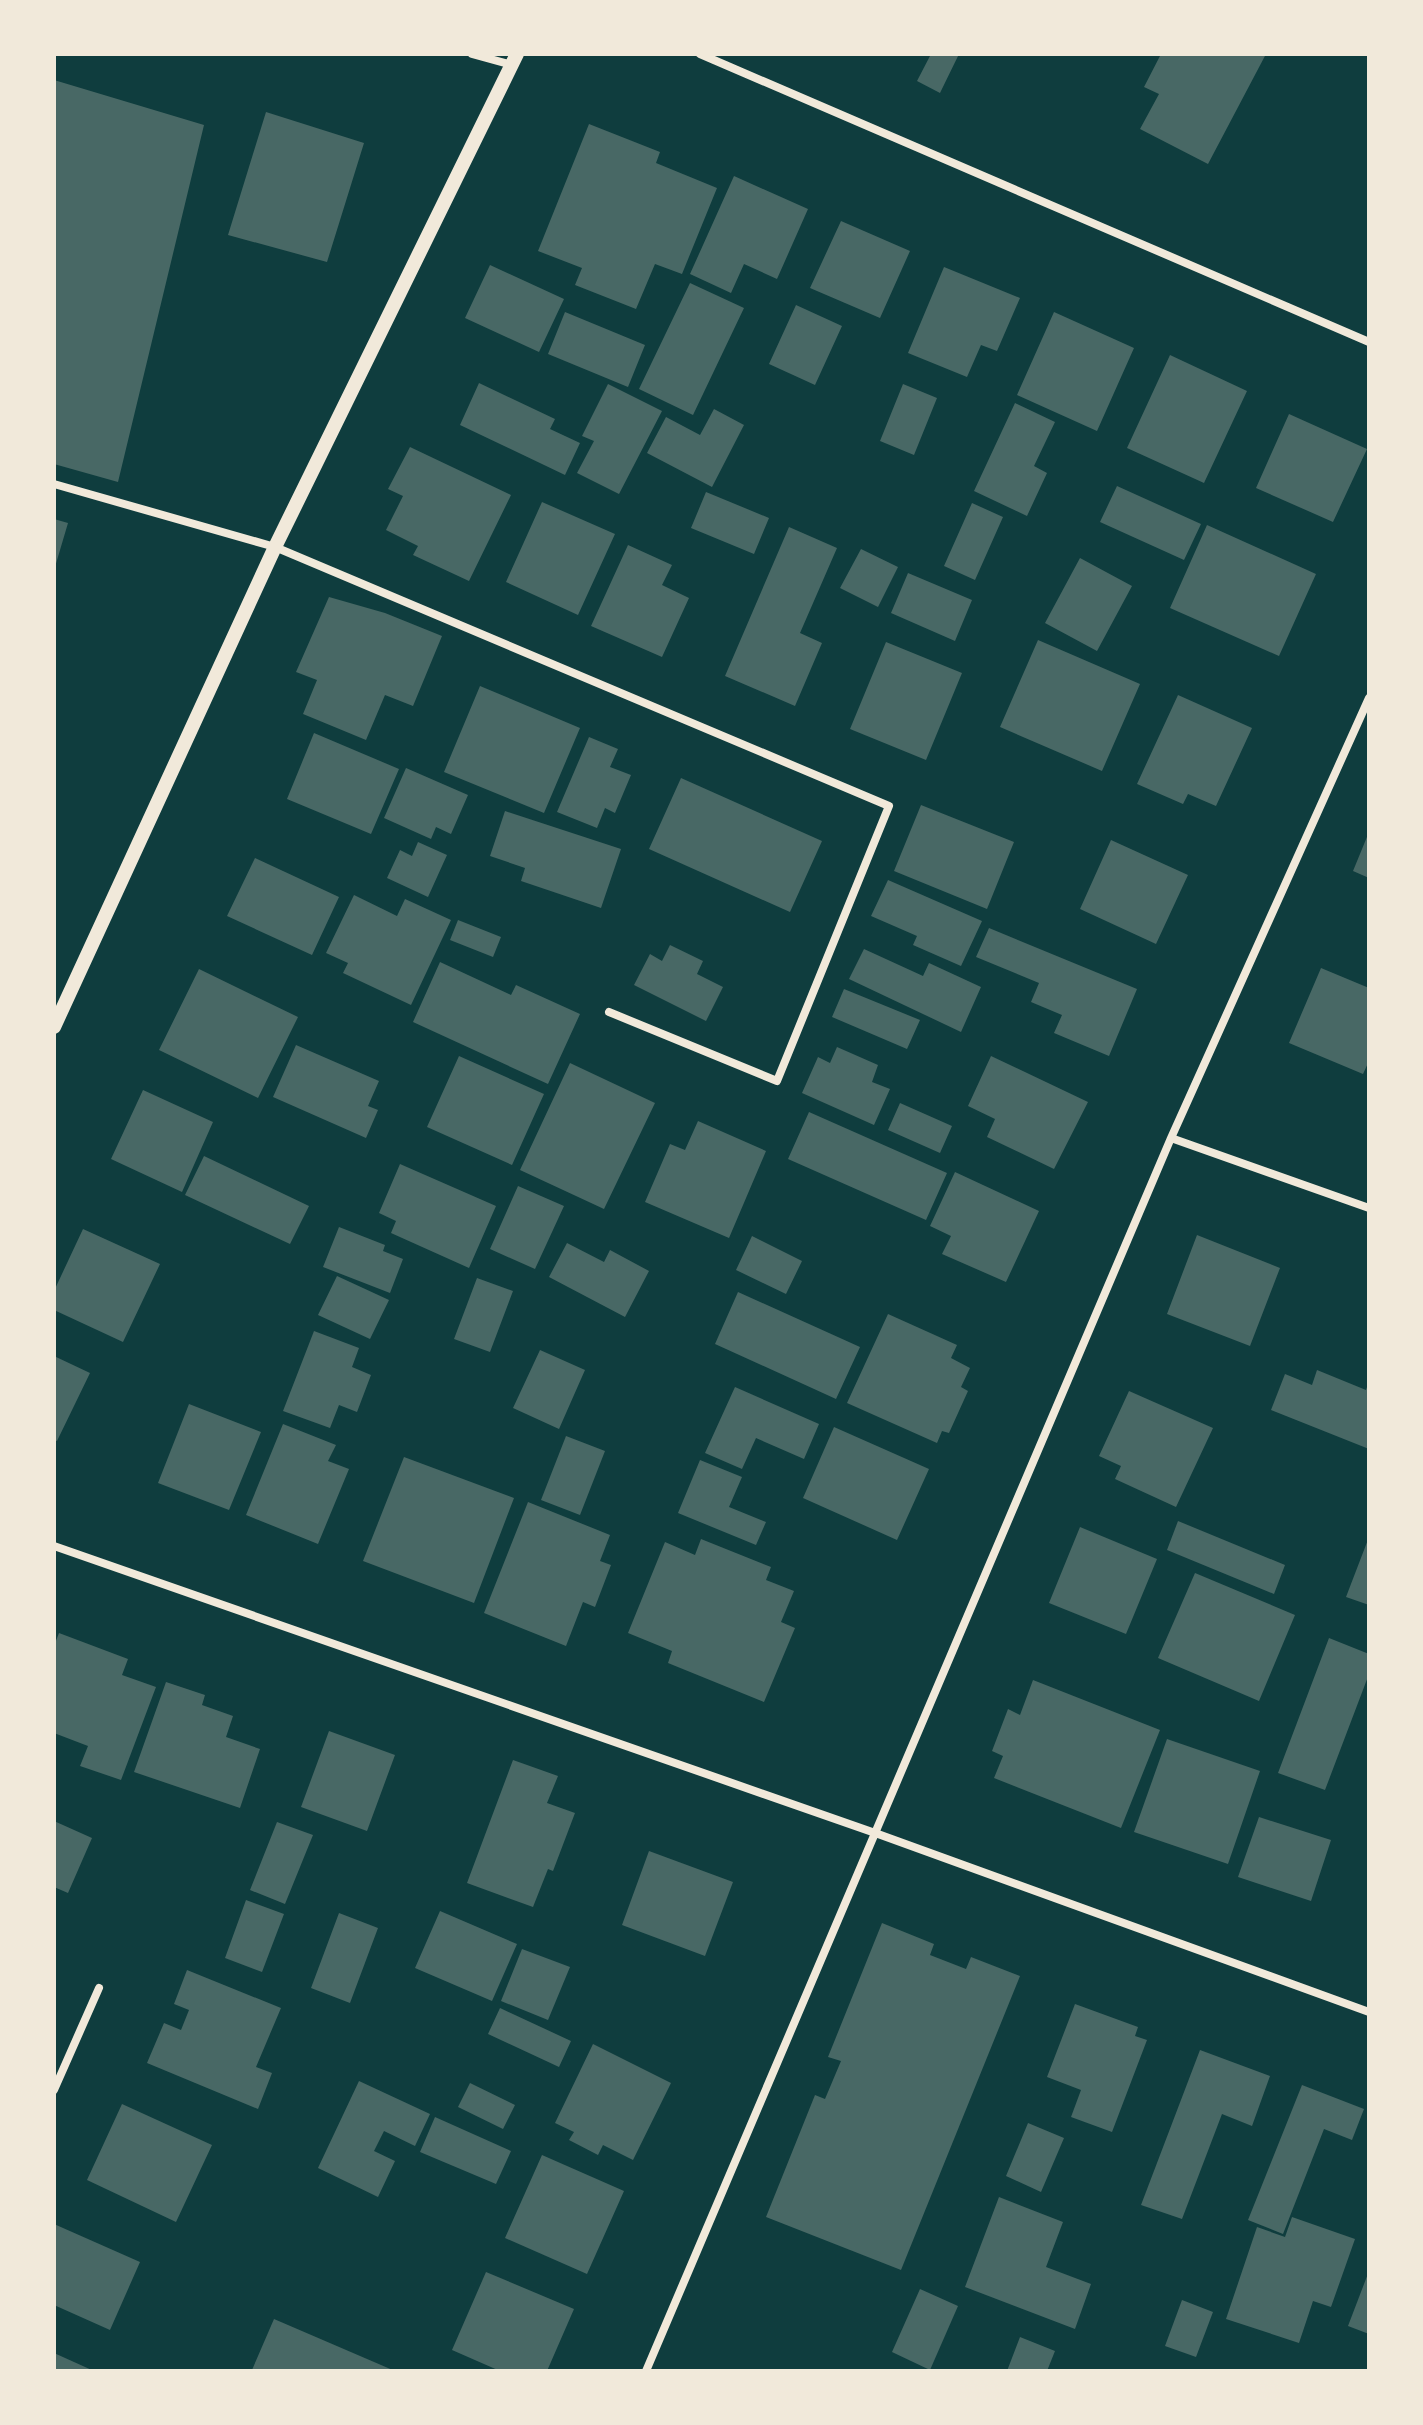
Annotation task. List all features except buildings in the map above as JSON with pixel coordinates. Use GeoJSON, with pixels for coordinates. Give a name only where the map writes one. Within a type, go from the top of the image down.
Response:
{"type":"FeatureCollection","features":[{"type":"Feature","properties":{"kind":"street"},"geometry":{"type":"LineString","coordinates":[[54,1027],[275,547],[514,60],[472,54]]}},
{"type":"Feature","properties":{"kind":"street"},"geometry":{"type":"LineString","coordinates":[[700,54],[1369,342]]}},
{"type":"Feature","properties":{"kind":"street"},"geometry":{"type":"LineString","coordinates":[[54,484],[275,547],[889,806],[777,1081],[609,1012]]}},
{"type":"Feature","properties":{"kind":"street"},"geometry":{"type":"LineString","coordinates":[[646,2371],[878,1834],[1171,1138],[1369,698]]}},
{"type":"Feature","properties":{"kind":"street"},"geometry":{"type":"LineString","coordinates":[[1171,1138],[1369,1208]]}},
{"type":"Feature","properties":{"kind":"street"},"geometry":{"type":"LineString","coordinates":[[54,1546],[878,1834],[1369,2012]]}},
{"type":"Feature","properties":{"kind":"street"},"geometry":{"type":"LineString","coordinates":[[54,2090],[99,1988]]}}]}
